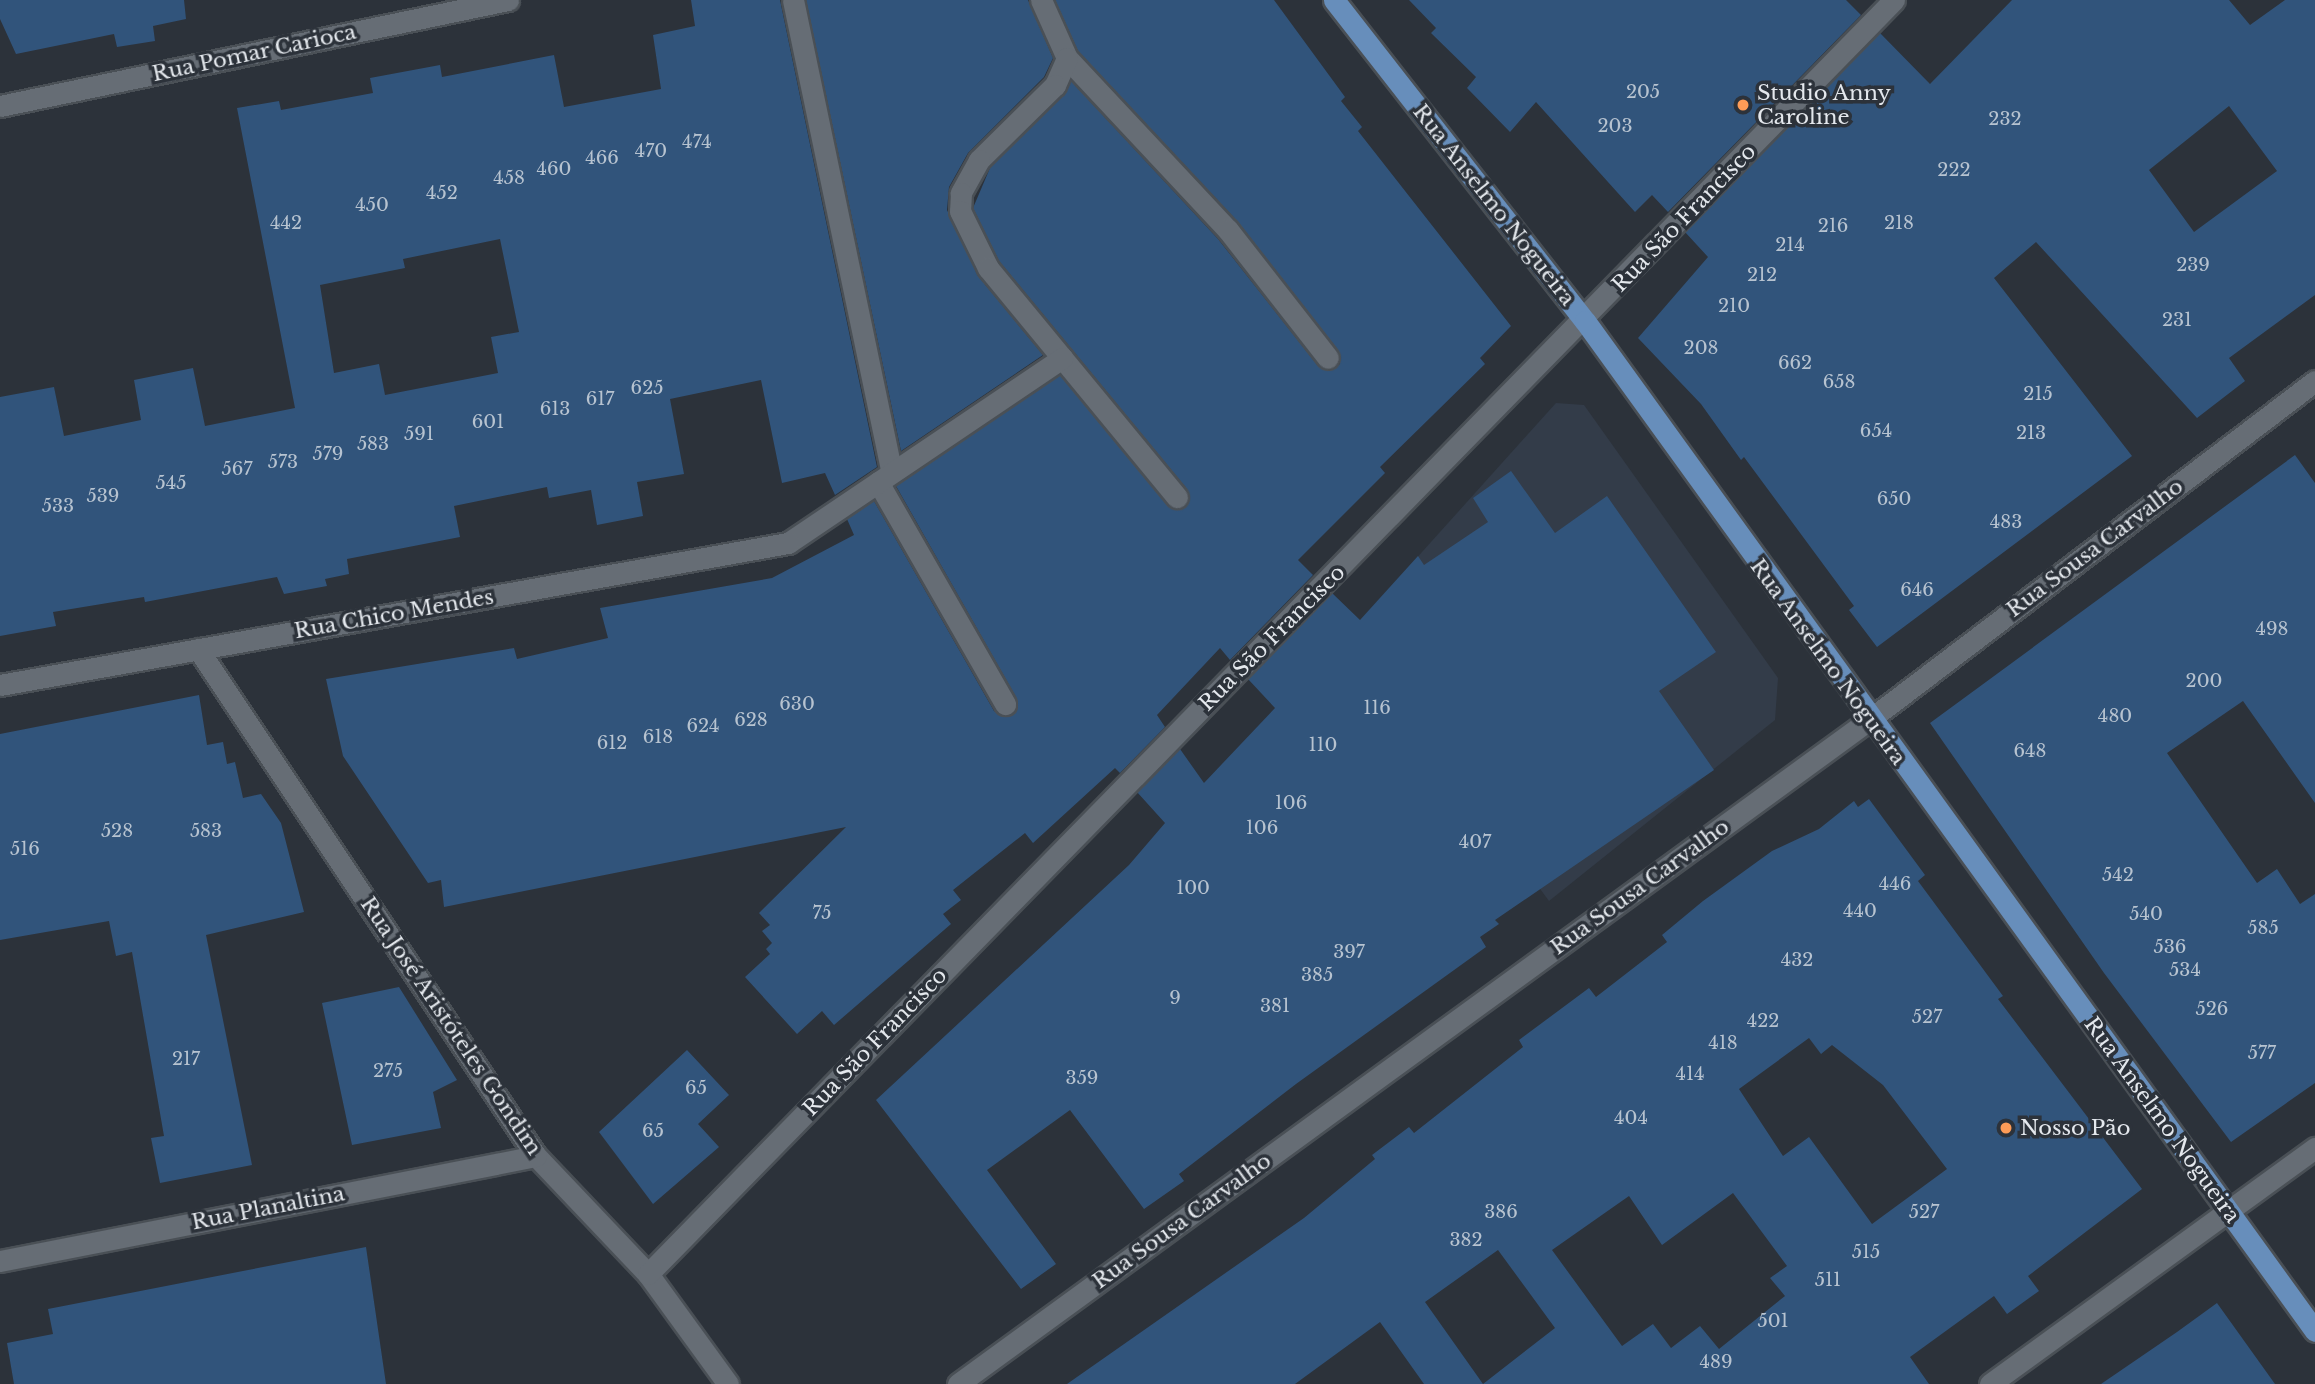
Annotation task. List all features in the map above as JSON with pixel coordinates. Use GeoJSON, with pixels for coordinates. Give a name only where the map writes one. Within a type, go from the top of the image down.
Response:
{"type":"FeatureCollection","features":[{"type":"Feature","properties":{"kind":"main road","name":"Rua Anselmo Nogueira"},"geometry":{"type":"LineString","coordinates":[[1334,0],[1585,321],[1869,720],[2315,1331]]}},
{"type":"Feature","properties":{"kind":"street","name":"Rua Pomar Carioca"},"geometry":{"type":"LineString","coordinates":[[0,106],[508,0]]}},
{"type":"Feature","properties":{"kind":"street"},"geometry":{"type":"LineString","coordinates":[[793,0],[885,477],[1005,704]]}},
{"type":"Feature","properties":{"kind":"street"},"geometry":{"type":"LineString","coordinates":[[1041,0],[1067,58],[1228,230],[1328,358]]}},
{"type":"Feature","properties":{"kind":"street","name":"Rua São Francisco"},"geometry":{"type":"LineString","coordinates":[[648,1274],[1585,321],[1894,0]]}},
{"type":"Feature","properties":{"kind":"street"},"geometry":{"type":"LineString","coordinates":[[1067,58],[1055,85],[979,160],[961,192],[960,211],[988,268],[1177,497]]}},
{"type":"Feature","properties":{"kind":"street"},"geometry":{"type":"LineString","coordinates":[[885,477],[1062,358]]}},
{"type":"Feature","properties":{"kind":"street","name":"Rua Sousa Carvalho"},"geometry":{"type":"LineString","coordinates":[[958,1384],[1869,720],[2315,381]]}},
{"type":"Feature","properties":{"kind":"street","name":"Rua Chico Mendes"},"geometry":{"type":"LineString","coordinates":[[0,685],[788,543],[885,477]]}},
{"type":"Feature","properties":{"kind":"street","name":"Rua José Aristóteles Gondim"},"geometry":{"type":"LineString","coordinates":[[198,649],[536,1156],[648,1274],[728,1384]]}},
{"type":"Feature","properties":{"kind":"street"},"geometry":{"type":"LineString","coordinates":[[1990,1384],[2315,1148]]}},
{"type":"Feature","properties":{"kind":"street","name":"Rua Planaltina"},"geometry":{"type":"LineString","coordinates":[[0,1261],[536,1156]]}},
{"type":"Feature","properties":{"kind":"shaded area"},"geometry":{"type":"Polygon","coordinates":[[[1556,403],[1584,405],[1778,678],[1775,720],[1549,901],[1351,631],[1556,403]]]}},
{"type":"Feature","properties":{"kind":"building"},"geometry":{"type":"Polygon","coordinates":[[[0,0],[184,0],[186,19],[153,26],[155,41],[117,47],[114,34],[16,54],[0,19],[0,0]]]}},
{"type":"Feature","properties":{"kind":"building"},"geometry":{"type":"Polygon","coordinates":[[[691,0],[780,0],[877,467],[835,495],[825,473],[782,483],[761,380],[670,399],[684,474],[637,482],[643,516],[597,525],[591,490],[549,498],[547,487],[454,506],[460,537],[347,559],[349,574],[325,579],[327,586],[284,594],[277,577],[145,602],[144,597],[53,612],[56,626],[0,636],[0,397],[54,387],[64,436],[141,420],[134,380],[193,368],[205,426],[295,408],[237,108],[279,101],[281,110],[373,93],[370,78],[440,65],[442,77],[554,55],[564,107],[661,89],[653,35],[695,26],[691,0]],[[500,239],[403,259],[405,268],[320,285],[334,373],[379,364],[385,395],[498,373],[491,337],[519,332],[500,239]]]}},
{"type":"Feature","properties":{"kind":"building"},"geometry":{"type":"Polygon","coordinates":[[[806,0],[1028,0],[1053,58],[1044,77],[968,153],[949,187],[947,210],[978,276],[1043,355],[901,451],[806,0]]]}},
{"type":"Feature","properties":{"kind":"building"},"geometry":{"type":"Polygon","coordinates":[[[1055,0],[1274,0],[1345,97],[1341,101],[1362,127],[1358,131],[1511,326],[1480,358],[1485,364],[1380,467],[1385,473],[1298,560],[1313,575],[1230,660],[1220,648],[1157,715],[1165,727],[1120,773],[1115,768],[1033,843],[1025,833],[953,890],[961,900],[943,914],[951,924],[834,1025],[822,1011],[797,1034],[745,977],[770,954],[766,949],[772,943],[762,931],[770,925],[759,913],[846,827],[444,907],[441,880],[428,883],[343,756],[326,679],[514,648],[517,659],[608,638],[600,608],[772,578],[854,535],[847,519],[874,501],[994,711],[1006,717],[1017,710],[1016,697],[896,486],[1060,375],[1167,505],[1186,507],[1187,489],[999,261],[973,208],[990,168],[1071,81],[1218,239],[1318,366],[1329,371],[1340,364],[1338,350],[1238,222],[1078,51],[1055,0]]]}},
{"type":"Feature","properties":{"kind":"building"},"geometry":{"type":"Polygon","coordinates":[[[1409,0],[1846,0],[1861,15],[1668,212],[1652,195],[1635,212],[1536,102],[1510,132],[1467,88],[1476,77],[1431,33],[1436,28],[1409,0]]]}},
{"type":"Feature","properties":{"kind":"building"},"geometry":{"type":"Polygon","coordinates":[[[2012,0],[2229,0],[2250,25],[2285,0],[2315,0],[2315,295],[2229,358],[2245,381],[2197,418],[2036,242],[1994,278],[2132,456],[1877,647],[1849,610],[1854,606],[1744,457],[1741,460],[1701,404],[1638,338],[1708,257],[1685,232],[1880,33],[1930,84],[2012,0]],[[2229,106],[2149,170],[2194,232],[2277,171],[2229,106]]]}},
{"type":"Feature","properties":{"kind":"building"},"geometry":{"type":"Polygon","coordinates":[[[2295,455],[2315,483],[2315,803],[2243,701],[2167,753],[2257,883],[2277,869],[2300,904],[2315,894],[2315,1083],[2231,1142],[2104,973],[1930,723],[2295,455]]]}},
{"type":"Feature","properties":{"kind":"building"},"geometry":{"type":"Polygon","coordinates":[[[1511,471],[1555,533],[1607,496],[1716,652],[1659,691],[1714,770],[1495,920],[1499,924],[1480,937],[1486,947],[1296,1084],[1179,1174],[1184,1181],[1144,1209],[1070,1110],[987,1170],[1056,1264],[1021,1289],[876,1100],[1129,865],[1165,823],[1137,792],[1180,749],[1204,783],[1275,708],[1248,679],[1332,593],[1360,620],[1418,556],[1424,565],[1488,522],[1473,498],[1511,471]]]}},
{"type":"Feature","properties":{"kind":"building"},"geometry":{"type":"Polygon","coordinates":[[[199,695],[207,745],[223,742],[227,764],[235,762],[243,798],[261,794],[281,823],[304,912],[206,935],[252,1165],[160,1183],[151,1138],[164,1136],[132,952],[116,956],[109,921],[0,940],[0,734],[199,695]]]}},
{"type":"Feature","properties":{"kind":"building"},"geometry":{"type":"Polygon","coordinates":[[[1869,799],[1925,875],[1918,881],[2003,996],[1998,999],[2142,1189],[2028,1276],[2039,1291],[2007,1314],[1994,1296],[1910,1357],[1929,1384],[1483,1384],[1424,1384],[1380,1322],[1295,1384],[1067,1384],[1304,1218],[1375,1159],[1372,1155],[1409,1127],[1414,1133],[1523,1047],[1519,1040],[1589,988],[1596,997],[1667,942],[1662,935],[1703,901],[1772,851],[1819,829],[1854,801],[1858,807],[1869,799]],[[1809,1038],[1739,1089],[1783,1156],[1809,1137],[1872,1224],[1947,1169],[1883,1085],[1832,1045],[1821,1054],[1809,1038]],[[1733,1193],[1662,1245],[1629,1196],[1552,1250],[1622,1346],[1653,1324],[1671,1348],[1700,1326],[1719,1349],[1785,1296],[1770,1278],[1787,1266],[1733,1193]],[[1498,1250],[1425,1302],[1483,1384],[1555,1328],[1498,1250]]]}},
{"type":"Feature","properties":{"kind":"building"},"geometry":{"type":"Polygon","coordinates":[[[399,987],[457,1080],[433,1092],[441,1128],[352,1145],[322,1003],[399,987]]]}},
{"type":"Feature","properties":{"kind":"building"},"geometry":{"type":"Polygon","coordinates":[[[687,1050],[729,1095],[698,1124],[719,1147],[653,1204],[599,1132],[687,1050]]]}},
{"type":"Feature","properties":{"kind":"building"},"geometry":{"type":"Polygon","coordinates":[[[366,1247],[386,1384],[14,1384],[7,1343],[53,1334],[48,1309],[366,1247]]]}},
{"type":"Feature","properties":{"kind":"building"},"geometry":{"type":"Polygon","coordinates":[[[2217,1303],[2275,1384],[2101,1384],[2177,1332],[2217,1303]]]}},
{"type":"Feature","properties":{"kind":"place","name":"Studio Anny Caroline"},"geometry":{"type":"Point","coordinates":[1743,105]}},
{"type":"Feature","properties":{"kind":"place","name":"Nosso Pão"},"geometry":{"type":"Point","coordinates":[2006,1128]}}]}
